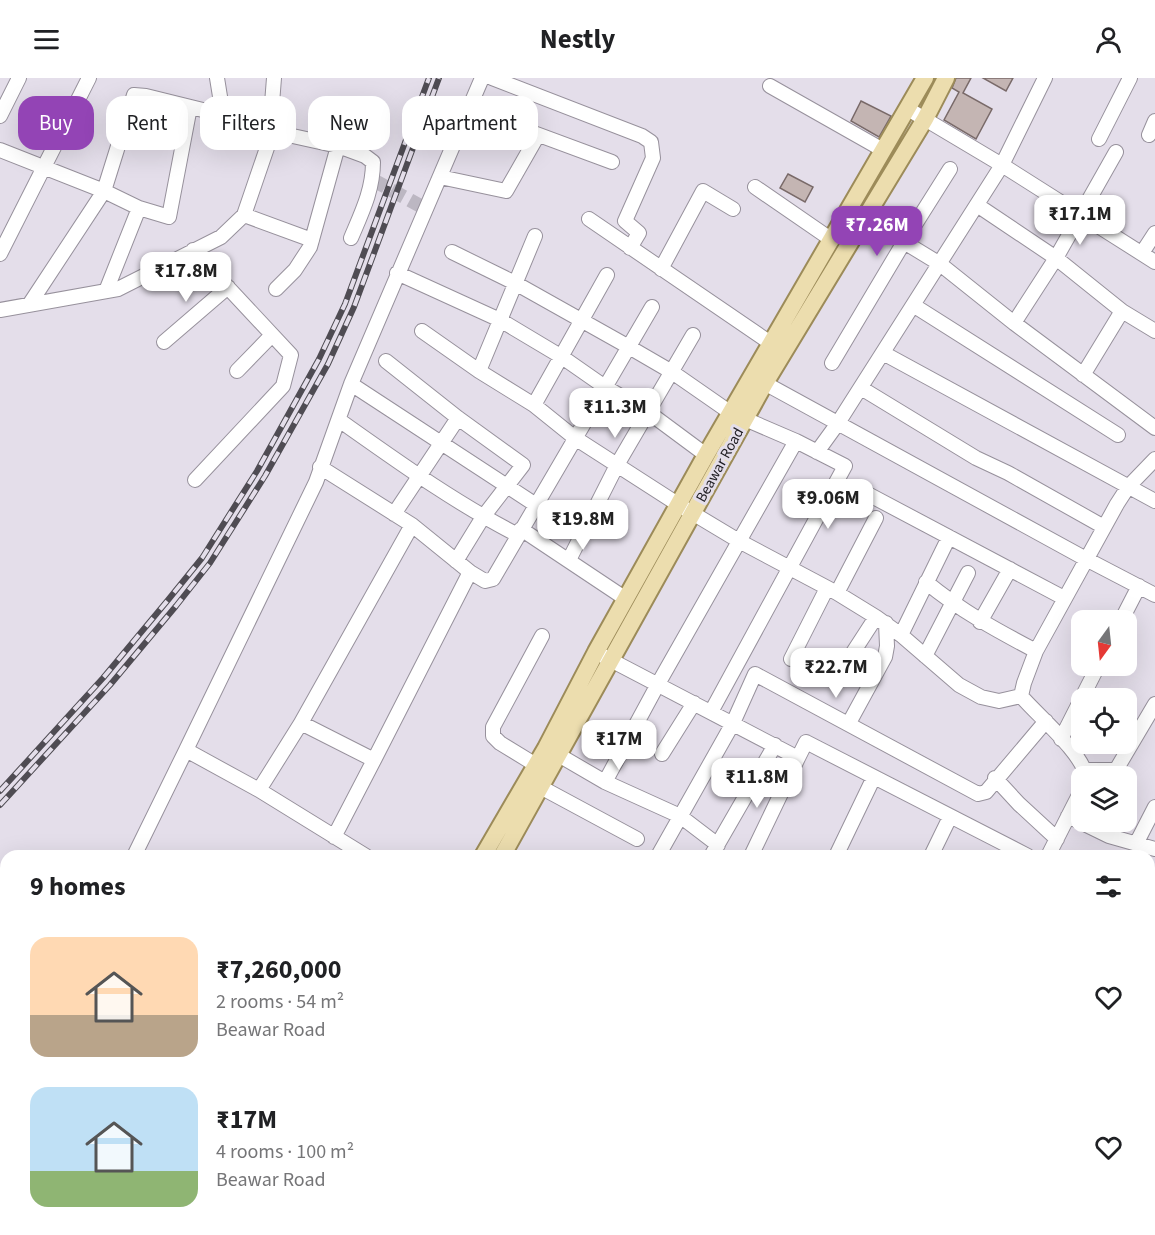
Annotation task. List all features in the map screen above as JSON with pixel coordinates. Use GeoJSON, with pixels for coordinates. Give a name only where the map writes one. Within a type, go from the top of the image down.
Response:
{"type":"FeatureCollection","features":[{"type":"Feature","properties":{"kind":"main road","name":"Beawar Road"},"geometry":{"type":"LineString","coordinates":[[759,380],[772,344],[924,78]]}},
{"type":"Feature","properties":{"kind":"main road","name":"Beawar Road"},"geometry":{"type":"LineString","coordinates":[[505,850],[552,752],[596,652],[626,599],[686,509],[759,380],[866,219],[925,119],[946,78]]}},
{"type":"Feature","properties":{"kind":"main road","name":"Beawar Road"},"geometry":{"type":"LineString","coordinates":[[487,850],[535,784],[536,765],[552,752],[613,661],[686,509],[706,455],[739,416]]}},
{"type":"Feature","properties":{"kind":"street"},"geometry":{"type":"LineString","coordinates":[[0,116],[19,78]]}},
{"type":"Feature","properties":{"kind":"street"},"geometry":{"type":"LineString","coordinates":[[0,254],[89,78]]}},
{"type":"Feature","properties":{"kind":"street"},"geometry":{"type":"LineString","coordinates":[[217,78],[220,96]]}},
{"type":"Feature","properties":{"kind":"street"},"geometry":{"type":"LineString","coordinates":[[273,96],[274,78]]}},
{"type":"Feature","properties":{"kind":"street"},"geometry":{"type":"LineString","coordinates":[[474,96],[482,78]]}},
{"type":"Feature","properties":{"kind":"street"},"geometry":{"type":"LineString","coordinates":[[492,78],[642,136],[651,142],[653,158],[625,221],[639,233],[630,248]]}},
{"type":"Feature","properties":{"kind":"street"},"geometry":{"type":"LineString","coordinates":[[817,452],[861,388],[1002,165],[1045,78]]}},
{"type":"Feature","properties":{"kind":"street"},"geometry":{"type":"LineString","coordinates":[[1100,139],[1130,78]]}},
{"type":"Feature","properties":{"kind":"street"},"geometry":{"type":"LineString","coordinates":[[770,86],[883,150]]}},
{"type":"Feature","properties":{"kind":"street"},"geometry":{"type":"LineString","coordinates":[[29,305],[104,191],[134,95],[200,109]]}},
{"type":"Feature","properties":{"kind":"street"},"geometry":{"type":"LineString","coordinates":[[0,150],[104,191],[139,208],[169,217],[190,107]]}},
{"type":"Feature","properties":{"kind":"street"},"geometry":{"type":"LineString","coordinates":[[908,109],[1002,165],[1155,262]]}},
{"type":"Feature","properties":{"kind":"street"},"geometry":{"type":"LineString","coordinates":[[1149,135],[1155,121]]}},
{"type":"Feature","properties":{"kind":"street"},"geometry":{"type":"LineString","coordinates":[[538,135],[612,162]]}},
{"type":"Feature","properties":{"kind":"street"},"geometry":{"type":"LineString","coordinates":[[0,310],[118,289],[221,237],[244,215],[266,150]]}},
{"type":"Feature","properties":{"kind":"street"},"geometry":{"type":"LineString","coordinates":[[276,289],[295,270],[310,247],[337,150]]}},
{"type":"Feature","properties":{"kind":"street"},"geometry":{"type":"LineString","coordinates":[[349,150],[365,156],[373,162],[373,180],[351,238]]}},
{"type":"Feature","properties":{"kind":"street"},"geometry":{"type":"LineString","coordinates":[[137,850],[314,486],[351,384],[452,150]]}},
{"type":"Feature","properties":{"kind":"street"},"geometry":{"type":"LineString","coordinates":[[440,177],[506,191],[529,150]]}},
{"type":"Feature","properties":{"kind":"street"},"geometry":{"type":"LineString","coordinates":[[1014,323],[1056,258],[1116,152]]}},
{"type":"Feature","properties":{"kind":"street"},"geometry":{"type":"LineString","coordinates":[[832,363],[950,169]]}},
{"type":"Feature","properties":{"kind":"street"},"geometry":{"type":"LineString","coordinates":[[755,187],[832,240]]}},
{"type":"Feature","properties":{"kind":"street"},"geometry":{"type":"LineString","coordinates":[[661,268],[703,191],[733,209]]}},
{"type":"Feature","properties":{"kind":"street"},"geometry":{"type":"LineString","coordinates":[[977,205],[1056,258],[1122,311],[1155,331]]}},
{"type":"Feature","properties":{"kind":"street"},"geometry":{"type":"LineString","coordinates":[[106,291],[139,208]]}},
{"type":"Feature","properties":{"kind":"street"},"geometry":{"type":"LineString","coordinates":[[850,209],[940,264],[1014,323],[1155,428]]}},
{"type":"Feature","properties":{"kind":"street"},"geometry":{"type":"LineString","coordinates":[[244,215],[312,240]]}},
{"type":"Feature","properties":{"kind":"street"},"geometry":{"type":"LineString","coordinates":[[589,219],[772,344]]}},
{"type":"Feature","properties":{"kind":"street"},"geometry":{"type":"LineString","coordinates":[[1142,253],[1155,233]]}},
{"type":"Feature","properties":{"kind":"street"},"geometry":{"type":"LineString","coordinates":[[479,371],[535,236]]}},
{"type":"Feature","properties":{"kind":"street"},"geometry":{"type":"LineString","coordinates":[[193,250],[291,355],[283,386],[195,480]]}},
{"type":"Feature","properties":{"kind":"street"},"geometry":{"type":"LineString","coordinates":[[452,252],[582,320],[672,372],[739,416],[845,466],[711,712]]}},
{"type":"Feature","properties":{"kind":"street"},"geometry":{"type":"LineString","coordinates":[[397,273],[500,320],[562,357],[604,387],[648,412],[706,455]]}},
{"type":"Feature","properties":{"kind":"street"},"geometry":{"type":"LineString","coordinates":[[534,405],[607,275]]}},
{"type":"Feature","properties":{"kind":"street"},"geometry":{"type":"LineString","coordinates":[[164,342],[228,287]]}},
{"type":"Feature","properties":{"kind":"street"},"geometry":{"type":"LineString","coordinates":[[913,305],[1118,435]]}},
{"type":"Feature","properties":{"kind":"street"},"geometry":{"type":"LineString","coordinates":[[320,467],[411,525],[470,572],[486,581],[493,579],[652,307]]}},
{"type":"Feature","properties":{"kind":"street"},"geometry":{"type":"LineString","coordinates":[[1083,375],[1122,311]]}},
{"type":"Feature","properties":{"kind":"street"},"geometry":{"type":"LineString","coordinates":[[422,331],[479,371],[534,405],[575,438],[686,509],[739,541],[832,590],[890,627],[959,685],[981,697],[999,700],[1022,696]]}},
{"type":"Feature","properties":{"kind":"street"},"geometry":{"type":"LineString","coordinates":[[237,371],[272,335]]}},
{"type":"Feature","properties":{"kind":"street"},"geometry":{"type":"LineString","coordinates":[[569,560],[617,465],[693,335]]}},
{"type":"Feature","properties":{"kind":"street"},"geometry":{"type":"LineString","coordinates":[[883,353],[1155,501]]}},
{"type":"Feature","properties":{"kind":"street"},"geometry":{"type":"LineString","coordinates":[[386,361],[458,418],[523,465],[483,518],[456,561]]}},
{"type":"Feature","properties":{"kind":"street"},"geometry":{"type":"LineString","coordinates":[[759,380],[1155,595]]}},
{"type":"Feature","properties":{"kind":"street"},"geometry":{"type":"LineString","coordinates":[[351,384],[536,505]]}},
{"type":"Feature","properties":{"kind":"street"},"geometry":{"type":"LineString","coordinates":[[861,388],[976,458],[1104,526]]}},
{"type":"Feature","properties":{"kind":"street"},"geometry":{"type":"LineString","coordinates":[[394,514],[458,418]]}},
{"type":"Feature","properties":{"kind":"street"},"geometry":{"type":"LineString","coordinates":[[339,420],[419,477],[483,518],[520,532],[569,560],[626,599]]}},
{"type":"Feature","properties":{"kind":"street"},"geometry":{"type":"LineString","coordinates":[[605,782],[795,441]]}},
{"type":"Feature","properties":{"kind":"street"},"geometry":{"type":"LineString","coordinates":[[1022,696],[1036,651],[1104,526],[1128,487],[1155,459]]}},
{"type":"Feature","properties":{"kind":"street"},"geometry":{"type":"LineString","coordinates":[[864,492],[1064,598]]}},
{"type":"Feature","properties":{"kind":"street"},"geometry":{"type":"LineString","coordinates":[[791,659],[876,518]]}},
{"type":"Feature","properties":{"kind":"street"},"geometry":{"type":"LineString","coordinates":[[259,790],[301,723],[411,525]]}},
{"type":"Feature","properties":{"kind":"street"},"geometry":{"type":"LineString","coordinates":[[839,674],[890,627],[926,582],[949,537]]}},
{"type":"Feature","properties":{"kind":"street"},"geometry":{"type":"LineString","coordinates":[[980,622],[1010,569]]}},
{"type":"Feature","properties":{"kind":"street"},"geometry":{"type":"LineString","coordinates":[[334,837],[470,572]]}},
{"type":"Feature","properties":{"kind":"street"},"geometry":{"type":"LineString","coordinates":[[925,656],[968,573]]}},
{"type":"Feature","properties":{"kind":"street"},"geometry":{"type":"LineString","coordinates":[[926,582],[952,604],[980,622],[1036,651]]}},
{"type":"Feature","properties":{"kind":"street"},"geometry":{"type":"LineString","coordinates":[[1127,610],[1139,586]]}},
{"type":"Feature","properties":{"kind":"street"},"geometry":{"type":"LineString","coordinates":[[849,723],[885,657],[890,627]]}},
{"type":"Feature","properties":{"kind":"street"},"geometry":{"type":"LineString","coordinates":[[536,765],[500,743],[493,736],[493,727],[542,636]]}},
{"type":"Feature","properties":{"kind":"street"},"geometry":{"type":"LineString","coordinates":[[596,652],[798,758]]}},
{"type":"Feature","properties":{"kind":"street"},"geometry":{"type":"LineString","coordinates":[[661,850],[733,723],[755,674],[978,794],[991,784],[1046,721]]}},
{"type":"Feature","properties":{"kind":"street"},"geometry":{"type":"LineString","coordinates":[[1061,739],[1093,676]]}},
{"type":"Feature","properties":{"kind":"street"},"geometry":{"type":"LineString","coordinates":[[1022,696],[1083,766]]}},
{"type":"Feature","properties":{"kind":"street"},"geometry":{"type":"LineString","coordinates":[[662,754],[694,703]]}},
{"type":"Feature","properties":{"kind":"street"},"geometry":{"type":"LineString","coordinates":[[1118,766],[1154,708]]}},
{"type":"Feature","properties":{"kind":"street"},"geometry":{"type":"LineString","coordinates":[[301,723],[374,760]]}},
{"type":"Feature","properties":{"kind":"street"},"geometry":{"type":"LineString","coordinates":[[755,850],[806,742],[1016,850]]}},
{"type":"Feature","properties":{"kind":"street"},"geometry":{"type":"LineString","coordinates":[[716,850],[775,746]]}},
{"type":"Feature","properties":{"kind":"street"},"geometry":{"type":"LineString","coordinates":[[186,750],[259,790],[356,850]]}},
{"type":"Feature","properties":{"kind":"street"},"geometry":{"type":"LineString","coordinates":[[552,752],[605,782],[680,816],[714,850]]}},
{"type":"Feature","properties":{"kind":"street"},"geometry":{"type":"LineString","coordinates":[[839,850],[874,777]]}},
{"type":"Feature","properties":{"kind":"street"},"geometry":{"type":"LineString","coordinates":[[535,784],[637,839]]}},
{"type":"Feature","properties":{"kind":"street"},"geometry":{"type":"LineString","coordinates":[[991,784],[1019,804],[1056,839]]}},
{"type":"Feature","properties":{"kind":"street"},"geometry":{"type":"LineString","coordinates":[[1136,843],[1155,807]]}},
{"type":"Feature","properties":{"kind":"street"},"geometry":{"type":"LineString","coordinates":[[1051,850],[1071,810]]}},
{"type":"Feature","properties":{"kind":"street"},"geometry":{"type":"LineString","coordinates":[[1068,816],[1109,836],[1155,849]]}},
{"type":"Feature","properties":{"kind":"street"},"geometry":{"type":"LineString","coordinates":[[934,850],[950,817]]}},
{"type":"Feature","properties":{"kind":"building"},"geometry":{"type":"Polygon","coordinates":[[[956,78],[971,78],[963,93],[992,109],[976,139],[944,120],[959,92],[952,88],[956,78]]]}},
{"type":"Feature","properties":{"kind":"building"},"geometry":{"type":"Polygon","coordinates":[[[983,78],[1013,78],[1006,91],[983,78]]]}},
{"type":"Feature","properties":{"kind":"building"},"geometry":{"type":"Polygon","coordinates":[[[861,101],[891,116],[879,137],[851,121],[861,101]]]}},
{"type":"Feature","properties":{"kind":"building"},"geometry":{"type":"Polygon","coordinates":[[[788,174],[813,187],[805,202],[780,188],[788,174]]]}},
{"type":"Feature","properties":{"kind":"tunnel"},"geometry":{"type":"LineString","coordinates":[[373,180],[426,209]]}},
{"type":"Feature","properties":{"kind":"railway"},"geometry":{"type":"LineString","coordinates":[[0,791],[103,678],[202,558],[257,471],[319,359],[345,304],[429,78]]}},
{"type":"Feature","properties":{"kind":"railway"},"geometry":{"type":"LineString","coordinates":[[0,805],[110,685],[176,606],[210,563],[265,476],[328,364],[354,307],[439,78]]}}]}
